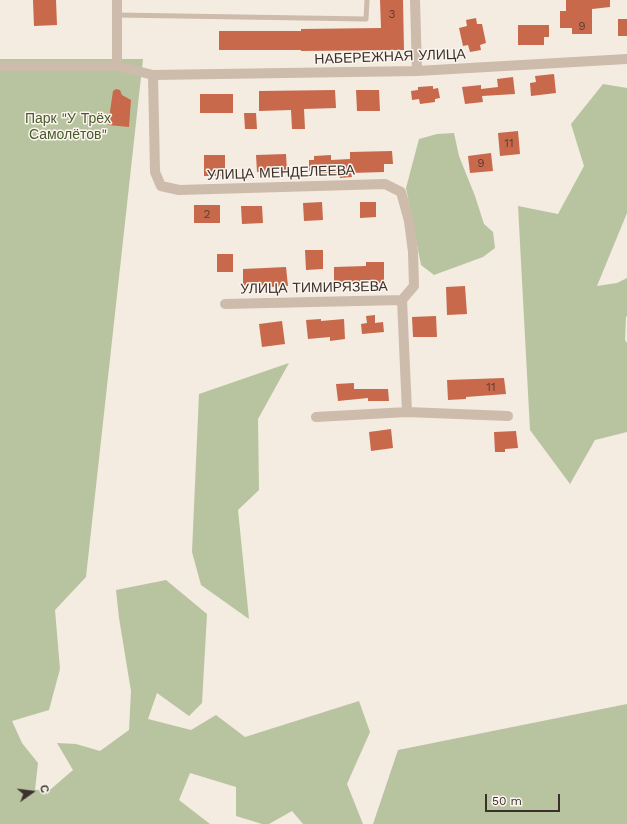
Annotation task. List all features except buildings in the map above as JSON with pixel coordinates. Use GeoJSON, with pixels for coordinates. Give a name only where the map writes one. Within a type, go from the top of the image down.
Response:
{"type":"FeatureCollection","features":[{"type":"Feature","properties":{"kind":"street"},"geometry":{"type":"LineString","coordinates":[[117,0],[117,66]]}},
{"type":"Feature","properties":{"kind":"street"},"geometry":{"type":"LineString","coordinates":[[415,0],[417,71]]}},
{"type":"Feature","properties":{"kind":"street","name":"НАБЕРЕЖНАЯ УЛИЦА"},"geometry":{"type":"LineString","coordinates":[[0,66],[117,66],[153,75],[417,71],[627,59]]}},
{"type":"Feature","properties":{"kind":"street","name":"УЛИЦА МЕНДЕЛЕЕВА"},"geometry":{"type":"LineString","coordinates":[[153,75],[155,172],[161,186],[179,190],[385,184],[401,192],[409,221],[413,252],[414,286],[402,300]]}},
{"type":"Feature","properties":{"kind":"street"},"geometry":{"type":"LineString","coordinates":[[402,300],[407,412]]}},
{"type":"Feature","properties":{"kind":"street","name":"УЛИЦА ТИМИРЯЗЕВА"},"geometry":{"type":"LineString","coordinates":[[226,304],[402,300]]}},
{"type":"Feature","properties":{"kind":"street"},"geometry":{"type":"LineString","coordinates":[[316,417],[407,412],[508,416]]}},
{"type":"Feature","properties":{"kind":"lane"},"geometry":{"type":"LineString","coordinates":[[117,15],[366,19],[367,0]]}},
{"type":"Feature","properties":{"kind":"green space","name":"Парк \"У Трёх Самолётов\""},"geometry":{"type":"Polygon","coordinates":[[[0,59],[143,59],[86,577],[55,610],[60,669],[49,710],[12,721],[22,743],[38,763],[35,790],[51,789],[73,770],[57,743],[76,744],[100,751],[129,730],[131,691],[116,590],[166,580],[207,614],[202,703],[189,716],[157,693],[148,719],[191,730],[216,715],[245,737],[359,701],[370,732],[347,784],[363,824],[303,824],[292,811],[269,824],[262,824],[236,816],[236,787],[190,773],[179,800],[210,824],[0,824],[0,59]]]}},
{"type":"Feature","properties":{"kind":"green space"},"geometry":{"type":"Polygon","coordinates":[[[603,84],[627,88],[627,213],[597,286],[617,283],[627,278],[627,316],[625,340],[627,343],[627,432],[595,440],[570,484],[530,430],[518,206],[558,214],[584,166],[571,124],[603,84]]]}},
{"type":"Feature","properties":{"kind":"green space"},"geometry":{"type":"Polygon","coordinates":[[[454,133],[459,156],[475,196],[484,224],[493,232],[495,248],[483,257],[434,275],[421,265],[406,188],[419,139],[437,134],[454,133]]]}},
{"type":"Feature","properties":{"kind":"green space"},"geometry":{"type":"Polygon","coordinates":[[[289,363],[258,419],[259,490],[238,510],[249,619],[201,585],[192,552],[199,394],[289,363]]]}},
{"type":"Feature","properties":{"kind":"green space"},"geometry":{"type":"Polygon","coordinates":[[[627,704],[627,824],[373,824],[398,750],[627,704]]]}}]}
